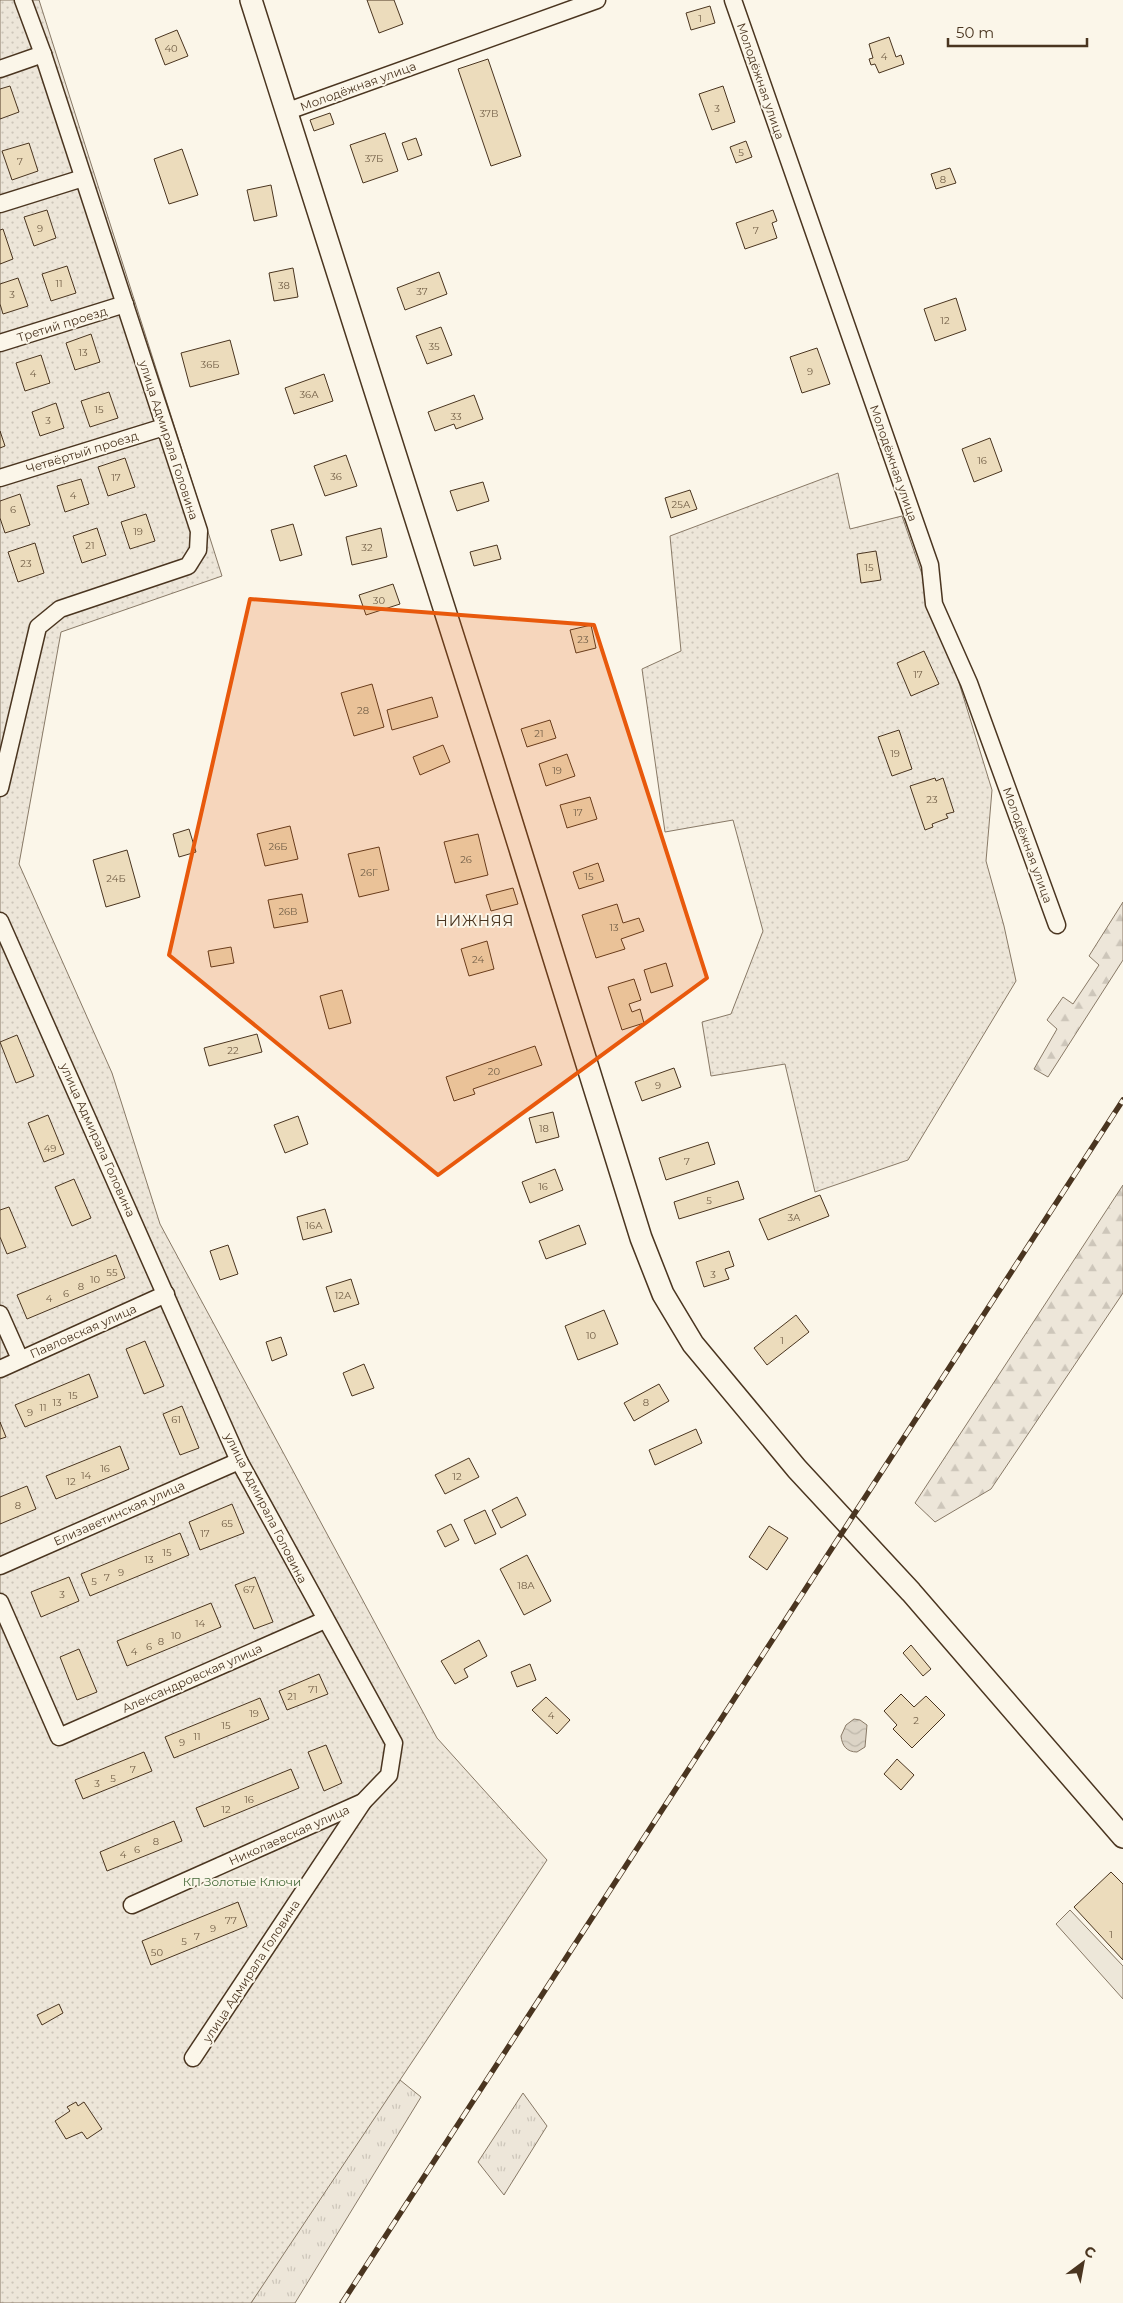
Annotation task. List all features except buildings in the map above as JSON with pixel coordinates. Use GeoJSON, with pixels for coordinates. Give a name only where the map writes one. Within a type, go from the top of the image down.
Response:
{"type":"FeatureCollection","features":[{"type":"Feature","properties":{"kind":"street","name":"улица Адмирала Головина"},"geometry":{"type":"LineString","coordinates":[[0,788],[38,627],[60,609],[188,566],[198,550],[199,531],[43,54],[23,0]]}},
{"type":"Feature","properties":{"kind":"street"},"geometry":{"type":"LineString","coordinates":[[251,0],[288,111],[332,260],[493,762],[641,1238],[663,1294],[694,1344],[796,1469],[911,1592],[1123,1837]]}},
{"type":"Feature","properties":{"kind":"street","name":"Молодёжная улица"},"geometry":{"type":"LineString","coordinates":[[288,111],[597,0]]}},
{"type":"Feature","properties":{"kind":"street","name":"Молодёжная улица"},"geometry":{"type":"LineString","coordinates":[[733,0],[930,565],[934,604],[969,683],[1057,925]]}},
{"type":"Feature","properties":{"kind":"street"},"geometry":{"type":"LineString","coordinates":[[0,69],[43,54]]}},
{"type":"Feature","properties":{"kind":"street"},"geometry":{"type":"LineString","coordinates":[[0,204],[83,178]]}},
{"type":"Feature","properties":{"kind":"street","name":"Третий проезд"},"geometry":{"type":"LineString","coordinates":[[0,343],[125,304]]}},
{"type":"Feature","properties":{"kind":"street","name":"Четвёртый проезд"},"geometry":{"type":"LineString","coordinates":[[0,478],[164,427]]}},
{"type":"Feature","properties":{"kind":"street","name":"улица Адмирала Головина"},"geometry":{"type":"LineString","coordinates":[[0,921],[239,1460],[394,1743],[390,1775],[363,1802],[193,2058]]}},
{"type":"Feature","properties":{"kind":"street","name":"Павловская улица"},"geometry":{"type":"LineString","coordinates":[[0,1369],[166,1294]]}},
{"type":"Feature","properties":{"kind":"street"},"geometry":{"type":"LineString","coordinates":[[0,1314],[20,1359]]}},
{"type":"Feature","properties":{"kind":"street","name":"Елизаветинская улица"},"geometry":{"type":"LineString","coordinates":[[0,1566],[239,1460]]}},
{"type":"Feature","properties":{"kind":"street","name":"Александровская улица"},"geometry":{"type":"LineString","coordinates":[[0,1602],[59,1737],[325,1620]]}},
{"type":"Feature","properties":{"kind":"street","name":"Николаевская улица"},"geometry":{"type":"LineString","coordinates":[[132,1905],[363,1802]]}},
{"type":"Feature","properties":{"kind":"highlighted area"},"geometry":{"type":"Polygon","coordinates":[[[250,599],[594,625],[707,978],[438,1175],[169,955],[250,599]]]}},
{"type":"Feature","properties":{"kind":"green space","name":"КП Золотые Ключи"},"geometry":{"type":"Polygon","coordinates":[[[0,0],[39,0],[222,576],[61,632],[19,864],[112,1073],[160,1224],[437,1738],[547,1860],[251,2303],[0,2303],[0,0]]]}},
{"type":"Feature","properties":{"kind":"green space"},"geometry":{"type":"Polygon","coordinates":[[[838,473],[850,529],[902,516],[956,673],[992,790],[986,861],[1004,926],[1016,981],[908,1160],[815,1192],[785,1064],[711,1076],[702,1022],[731,1014],[763,931],[733,820],[665,832],[642,669],[681,651],[670,536],[838,473]]]}},
{"type":"Feature","properties":{"kind":"green space"},"geometry":{"type":"Polygon","coordinates":[[[1123,902],[1123,960],[1048,1077],[1034,1069],[1057,1029],[1047,1020],[1063,997],[1073,1004],[1099,965],[1089,956],[1123,902]]]}},
{"type":"Feature","properties":{"kind":"green space"},"geometry":{"type":"Polygon","coordinates":[[[1123,1185],[1123,1293],[991,1489],[935,1522],[915,1503],[1123,1185]]]}},
{"type":"Feature","properties":{"kind":"green space"},"geometry":{"type":"Polygon","coordinates":[[[400,2080],[421,2097],[295,2303],[251,2303],[358,2129],[400,2080]]]}},
{"type":"Feature","properties":{"kind":"green space"},"geometry":{"type":"Polygon","coordinates":[[[523,2093],[547,2126],[504,2195],[478,2162],[523,2093]]]}},
{"type":"Feature","properties":{"kind":"shaded area"},"geometry":{"type":"Polygon","coordinates":[[[1070,1910],[1123,1966],[1123,1999],[1056,1924],[1070,1910]]]}},
{"type":"Feature","properties":{"kind":"water"},"geometry":{"type":"Polygon","coordinates":[[[854,1719],[860,1720],[867,1725],[865,1747],[857,1752],[846,1748],[841,1736],[846,1725],[854,1719]]]}},
{"type":"Feature","properties":{"kind":"railway"},"geometry":{"type":"LineString","coordinates":[[342,2303],[1123,1100]]}},
{"type":"Feature","properties":{"kind":"district","name":"НИЖНЯЯ"},"geometry":{"type":"Point","coordinates":[475,920]}}]}
